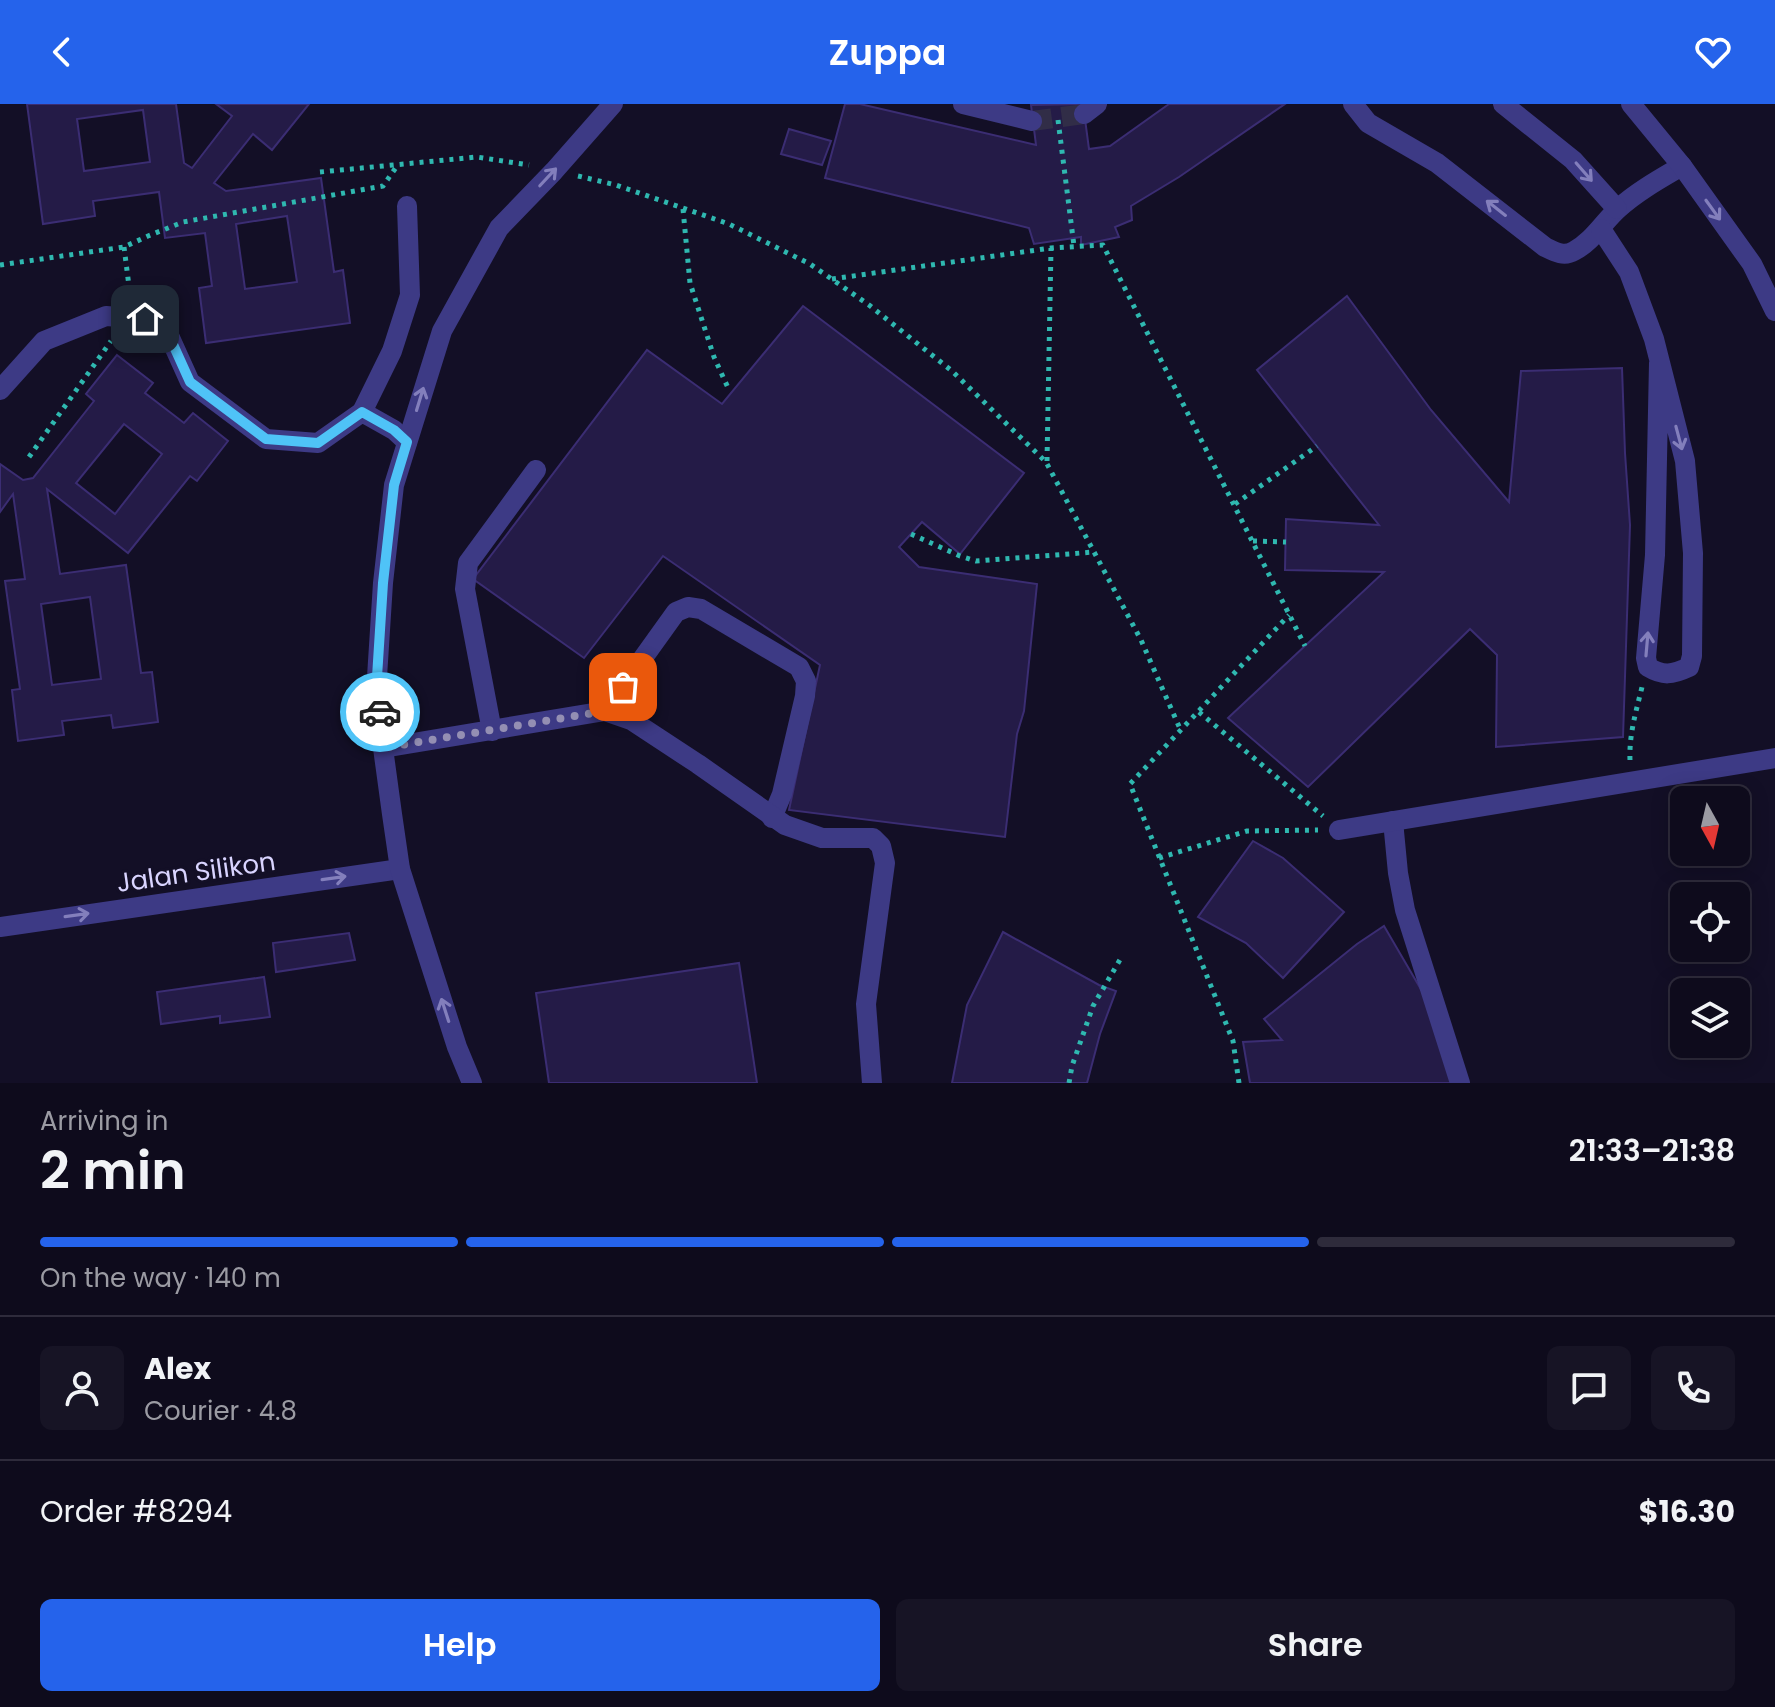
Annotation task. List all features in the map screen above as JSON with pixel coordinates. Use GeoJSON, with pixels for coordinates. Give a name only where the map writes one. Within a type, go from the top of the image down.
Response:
{"type":"FeatureCollection","features":[{"type":"Feature","properties":{"kind":"street"},"geometry":{"type":"LineString","coordinates":[[472,1083],[457,1047],[400,869],[383,748],[377,677],[394,485],[442,331],[499,228],[613,104]]}},
{"type":"Feature","properties":{"kind":"street"},"geometry":{"type":"LineString","coordinates":[[963,104],[1032,121]]}},
{"type":"Feature","properties":{"kind":"street"},"geometry":{"type":"LineString","coordinates":[[1353,104],[1368,123],[1437,163],[1558,254],[1573,252],[1601,229],[1617,209],[1682,166]]}},
{"type":"Feature","properties":{"kind":"street"},"geometry":{"type":"LineString","coordinates":[[1503,104],[1573,160],[1617,209]]}},
{"type":"Feature","properties":{"kind":"street"},"geometry":{"type":"LineString","coordinates":[[1631,104],[1682,166],[1752,264],[1775,311]]}},
{"type":"Feature","properties":{"kind":"street"},"geometry":{"type":"LineString","coordinates":[[0,390],[44,341],[106,316],[162,320],[190,382],[266,439],[318,443],[362,412],[392,351],[410,295],[407,206]]}},
{"type":"Feature","properties":{"kind":"street"},"geometry":{"type":"LineString","coordinates":[[1601,229],[1629,272],[1654,339],[1685,461],[1693,553],[1692,656],[1689,667],[1677,672],[1659,673],[1648,667],[1646,658],[1655,555],[1659,363]]}},
{"type":"Feature","properties":{"kind":"street"},"geometry":{"type":"LineString","coordinates":[[362,412],[394,430],[407,442]]}},
{"type":"Feature","properties":{"kind":"street"},"geometry":{"type":"LineString","coordinates":[[492,731],[465,589],[468,563],[536,470]]}},
{"type":"Feature","properties":{"kind":"street"},"geometry":{"type":"LineString","coordinates":[[605,711],[676,612],[688,607],[701,609],[799,667],[806,681],[805,696],[782,794],[772,818]]}},
{"type":"Feature","properties":{"kind":"street"},"geometry":{"type":"LineString","coordinates":[[383,748],[605,711],[631,720],[785,825],[822,838],[873,838],[881,846],[885,863],[866,1004],[872,1083]]}},
{"type":"Feature","properties":{"kind":"street"},"geometry":{"type":"LineString","coordinates":[[1339,830],[1775,758]]}},
{"type":"Feature","properties":{"kind":"street"},"geometry":{"type":"LineString","coordinates":[[1393,821],[1405,910],[1460,1083]]}},
{"type":"Feature","properties":{"kind":"street","name":"Jalan Silikon"},"geometry":{"type":"LineString","coordinates":[[0,927],[400,869]]}},
{"type":"Feature","properties":{"kind":"path"},"geometry":{"type":"LineString","coordinates":[[1057,119],[1074,246]]}},
{"type":"Feature","properties":{"kind":"path"},"geometry":{"type":"LineString","coordinates":[[320,172],[477,157],[522,163],[616,185],[729,224],[810,264],[869,305],[952,371],[1046,462],[1141,640],[1181,731]]}},
{"type":"Feature","properties":{"kind":"path"},"geometry":{"type":"LineString","coordinates":[[0,265],[124,247],[183,222],[383,186],[398,165]]}},
{"type":"Feature","properties":{"kind":"path"},"geometry":{"type":"LineString","coordinates":[[683,209],[690,283],[714,357],[729,390]]}},
{"type":"Feature","properties":{"kind":"path"},"geometry":{"type":"LineString","coordinates":[[832,279],[1051,248],[1103,245],[1305,646]]}},
{"type":"Feature","properties":{"kind":"path"},"geometry":{"type":"LineString","coordinates":[[29,457],[132,311],[124,247]]}},
{"type":"Feature","properties":{"kind":"path"},"geometry":{"type":"LineString","coordinates":[[1046,462],[1051,248]]}},
{"type":"Feature","properties":{"kind":"path"},"geometry":{"type":"LineString","coordinates":[[1235,504],[1317,446]]}},
{"type":"Feature","properties":{"kind":"path"},"geometry":{"type":"LineString","coordinates":[[911,534],[976,561],[1094,552]]}},
{"type":"Feature","properties":{"kind":"path"},"geometry":{"type":"LineString","coordinates":[[1253,541],[1286,542]]}},
{"type":"Feature","properties":{"kind":"path"},"geometry":{"type":"LineString","coordinates":[[1239,1083],[1233,1041],[1130,784],[1289,615]]}},
{"type":"Feature","properties":{"kind":"path"},"geometry":{"type":"LineString","coordinates":[[1631,781],[1629,743],[1648,667]]}},
{"type":"Feature","properties":{"kind":"path"},"geometry":{"type":"LineString","coordinates":[[1199,712],[1339,830]]}},
{"type":"Feature","properties":{"kind":"path"},"geometry":{"type":"LineString","coordinates":[[1159,858],[1247,831],[1339,830]]}},
{"type":"Feature","properties":{"kind":"path"},"geometry":{"type":"LineString","coordinates":[[1069,1083],[1093,1006],[1121,958]]}},
{"type":"Feature","properties":{"kind":"building"},"geometry":{"type":"Polygon","coordinates":[[[27,104],[176,104],[184,163],[192,168],[232,116],[216,104],[309,104],[272,150],[253,134],[214,183],[226,191],[321,178],[334,272],[343,270],[350,323],[206,343],[199,288],[212,286],[205,233],[165,238],[159,192],[93,201],[95,216],[43,224],[27,104]],[[143,110],[77,119],[84,171],[150,162],[143,110]],[[287,216],[236,224],[245,289],[297,282],[287,216]]]}},
{"type":"Feature","properties":{"kind":"building"},"geometry":{"type":"Polygon","coordinates":[[[845,104],[860,104],[1036,145],[1031,105],[1083,104],[1089,149],[1110,146],[1169,104],[1285,104],[1131,206],[1132,220],[1115,227],[1119,237],[1081,245],[1081,237],[1034,244],[1029,228],[825,178],[845,104]]]}},
{"type":"Feature","properties":{"kind":"building"},"geometry":{"type":"Polygon","coordinates":[[[789,129],[831,141],[822,165],[781,154],[789,129]]]}},
{"type":"Feature","properties":{"kind":"building"},"geometry":{"type":"Polygon","coordinates":[[[1347,296],[1431,410],[1509,502],[1521,371],[1622,368],[1630,525],[1623,737],[1496,747],[1497,655],[1470,629],[1308,787],[1228,718],[1384,572],[1285,570],[1286,519],[1379,525],[1257,370],[1347,296]]]}},
{"type":"Feature","properties":{"kind":"building"},"geometry":{"type":"Polygon","coordinates":[[[803,306],[1024,473],[960,554],[922,522],[899,547],[919,567],[1037,584],[1024,711],[1017,734],[1005,837],[789,810],[820,665],[663,556],[584,658],[473,579],[647,350],[722,404],[803,306]]]}},
{"type":"Feature","properties":{"kind":"building"},"geometry":{"type":"Polygon","coordinates":[[[117,355],[153,383],[145,393],[184,423],[193,413],[228,441],[197,481],[190,476],[128,553],[47,489],[60,574],[126,565],[141,673],[152,672],[158,722],[113,728],[111,715],[62,721],[64,735],[18,741],[12,690],[20,689],[5,581],[25,579],[13,494],[0,512],[0,464],[23,480],[33,478],[94,401],[86,394],[117,355]],[[124,424],[76,483],[115,514],[162,454],[124,424]],[[90,597],[41,604],[52,685],[101,679],[90,597]]]}},
{"type":"Feature","properties":{"kind":"building"},"geometry":{"type":"Polygon","coordinates":[[[1253,841],[1283,858],[1344,912],[1283,978],[1246,943],[1198,917],[1253,841]]]}},
{"type":"Feature","properties":{"kind":"building"},"geometry":{"type":"Polygon","coordinates":[[[1384,926],[1426,998],[1458,1083],[1250,1083],[1243,1042],[1282,1040],[1264,1019],[1384,926]]]}},
{"type":"Feature","properties":{"kind":"building"},"geometry":{"type":"Polygon","coordinates":[[[1003,932],[1099,985],[1116,991],[1087,1083],[952,1083],[967,1005],[1003,932]]]}},
{"type":"Feature","properties":{"kind":"building"},"geometry":{"type":"Polygon","coordinates":[[[349,933],[355,960],[276,972],[273,943],[349,933]]]}},
{"type":"Feature","properties":{"kind":"building"},"geometry":{"type":"Polygon","coordinates":[[[739,963],[757,1083],[549,1083],[536,993],[739,963]]]}},
{"type":"Feature","properties":{"kind":"building"},"geometry":{"type":"Polygon","coordinates":[[[264,977],[270,1017],[220,1023],[220,1016],[161,1024],[157,992],[264,977]]]}},
{"type":"Feature","properties":{"kind":"tunnel"},"geometry":{"type":"LineString","coordinates":[[1032,121],[1084,114]]}},
{"type":"Feature","properties":{"kind":"way so far"},"geometry":{"type":"LineString","coordinates":[[380,712],[383,748],[605,711],[623,687]]}},
{"type":"Feature","properties":{"kind":"route"},"geometry":{"type":"LineString","coordinates":[[145,319],[162,320],[190,382],[266,439],[318,443],[362,412],[394,430],[407,442],[394,485],[383,583],[377,677],[380,712]]}}]}
